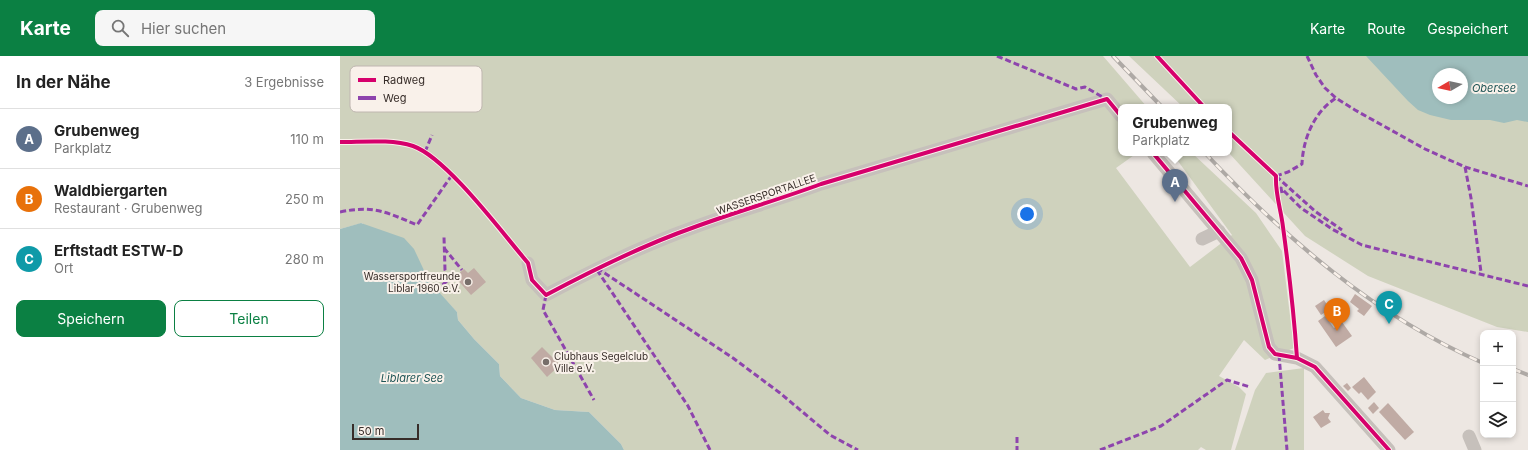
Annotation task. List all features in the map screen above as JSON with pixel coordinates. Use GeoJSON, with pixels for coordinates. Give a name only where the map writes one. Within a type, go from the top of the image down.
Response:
{"type":"FeatureCollection","features":[{"type":"Feature","properties":{"kind":"street","name":"WASSERSPORTALLEE"},"geometry":{"type":"LineString","coordinates":[[528,263],[532,280],[546,295],[596,268],[692,228],[821,184],[1107,100],[1118,113]]}},
{"type":"Feature","properties":{"kind":"street"},"geometry":{"type":"LineString","coordinates":[[1156,156],[1241,258],[1252,280],[1269,347],[1280,356],[1297,358],[1315,367],[1389,450]]}},
{"type":"Feature","properties":{"kind":"street"},"geometry":{"type":"LineString","coordinates":[[1202,239],[1219,230]]}},
{"type":"Feature","properties":{"kind":"street"},"geometry":{"type":"LineString","coordinates":[[1468,436],[1475,450]]}},
{"type":"Feature","properties":{"kind":"green space"},"geometry":{"type":"Polygon","coordinates":[[[340,56],[1103,56],[1144,104],[1118,104],[1118,156],[1133,156],[1116,168],[1190,267],[1232,235],[1174,156],[1195,156],[1256,213],[1282,251],[1294,348],[1265,360],[1244,340],[1219,376],[1239,387],[1246,394],[1231,450],[1206,450],[1201,447],[1198,450],[624,450],[621,444],[589,412],[555,410],[521,398],[500,376],[499,364],[474,339],[458,320],[457,312],[439,293],[421,266],[362,223],[340,229],[340,56]]]}},
{"type":"Feature","properties":{"kind":"green space"},"geometry":{"type":"Polygon","coordinates":[[[1129,56],[1528,56],[1528,332],[1497,327],[1368,276],[1305,236],[1232,156],[1232,104],[1180,104],[1129,56]]]}},
{"type":"Feature","properties":{"kind":"green space"},"geometry":{"type":"Polygon","coordinates":[[[1304,368],[1304,450],[1235,450],[1255,390],[1266,373],[1304,368]]]}},
{"type":"Feature","properties":{"kind":"water","name":"Obersee"},"geometry":{"type":"Polygon","coordinates":[[[1366,56],[1528,56],[1528,122],[1517,120],[1504,123],[1490,120],[1451,120],[1430,115],[1418,110],[1366,56]]]}},
{"type":"Feature","properties":{"kind":"water","name":"Liblarer See"},"geometry":{"type":"Polygon","coordinates":[[[361,223],[404,238],[414,249],[429,281],[457,312],[458,320],[474,339],[499,364],[500,376],[521,398],[555,410],[589,412],[621,444],[624,450],[340,450],[340,229],[361,223]]]}},
{"type":"Feature","properties":{"kind":"building","name":"Wassersportfreunde Liblar 1960 e.V."},"geometry":{"type":"Polygon","coordinates":[[[474,268],[486,282],[471,295],[455,277],[464,269],[468,273],[474,268]]]}},
{"type":"Feature","properties":{"kind":"building"},"geometry":{"type":"Polygon","coordinates":[[[1355,294],[1372,306],[1364,316],[1357,311],[1359,309],[1350,302],[1355,294]]]}},
{"type":"Feature","properties":{"kind":"building"},"geometry":{"type":"Polygon","coordinates":[[[1324,300],[1330,309],[1321,315],[1315,306],[1324,300]]]}},
{"type":"Feature","properties":{"kind":"building"},"geometry":{"type":"Polygon","coordinates":[[[1325,316],[1334,328],[1342,322],[1352,336],[1336,347],[1318,321],[1325,316]]]}},
{"type":"Feature","properties":{"kind":"building","name":"Clubhaus Segelclub Ville e.V."},"geometry":{"type":"Polygon","coordinates":[[[542,347],[560,365],[547,377],[531,358],[542,347]]]}},
{"type":"Feature","properties":{"kind":"building"},"geometry":{"type":"Polygon","coordinates":[[[1364,377],[1376,392],[1368,400],[1361,392],[1359,394],[1352,387],[1364,377]]]}},
{"type":"Feature","properties":{"kind":"building"},"geometry":{"type":"Polygon","coordinates":[[[1347,383],[1351,388],[1348,391],[1343,386],[1347,383]]]}},
{"type":"Feature","properties":{"kind":"building"},"geometry":{"type":"Polygon","coordinates":[[[1374,402],[1379,408],[1373,414],[1368,408],[1374,402]]]}},
{"type":"Feature","properties":{"kind":"building"},"geometry":{"type":"Polygon","coordinates":[[[1388,403],[1414,432],[1405,440],[1379,412],[1388,403]]]}},
{"type":"Feature","properties":{"kind":"building"},"geometry":{"type":"Polygon","coordinates":[[[1323,410],[1325,413],[1330,413],[1328,418],[1331,422],[1321,428],[1313,417],[1323,410]]]}},
{"type":"Feature","properties":{"kind":"railway"},"geometry":{"type":"LineString","coordinates":[[1113,56],[1159,104]]}},
{"type":"Feature","properties":{"kind":"railway"},"geometry":{"type":"LineString","coordinates":[[1208,156],[1267,215],[1334,272],[1405,322],[1443,344],[1480,362]]}},
{"type":"Feature","properties":{"kind":"railway"},"geometry":{"type":"LineString","coordinates":[[1516,370],[1528,375]]}},
{"type":"Feature","properties":{"kind":"marked path"},"geometry":{"type":"LineString","coordinates":[[997,56],[1076,89],[1085,87],[1106,99]]}},
{"type":"Feature","properties":{"kind":"marked path"},"geometry":{"type":"LineString","coordinates":[[1307,56],[1316,75],[1325,88],[1336,98],[1355,110],[1425,149],[1465,167],[1528,186]]}},
{"type":"Feature","properties":{"kind":"marked path"},"geometry":{"type":"LineString","coordinates":[[1276,176],[1288,172],[1302,164],[1307,136],[1311,127],[1316,118],[1328,104],[1336,98]]}},
{"type":"Feature","properties":{"kind":"marked path"},"geometry":{"type":"LineString","coordinates":[[425,152],[432,135]]}},
{"type":"Feature","properties":{"kind":"marked path"},"geometry":{"type":"LineString","coordinates":[[1465,167],[1471,198],[1481,272]]}},
{"type":"Feature","properties":{"kind":"marked path"},"geometry":{"type":"LineString","coordinates":[[340,212],[362,209],[380,211],[397,216],[417,225],[452,175]]}},
{"type":"Feature","properties":{"kind":"marked path"},"geometry":{"type":"LineString","coordinates":[[1276,176],[1316,212],[1342,230]]}},
{"type":"Feature","properties":{"kind":"marked path"},"geometry":{"type":"LineString","coordinates":[[1282,193],[1281,188],[1301,208],[1332,229],[1362,245],[1528,286]]}},
{"type":"Feature","properties":{"kind":"marked path"},"geometry":{"type":"LineString","coordinates":[[436,291],[449,279],[445,270],[444,237]]}},
{"type":"Feature","properties":{"kind":"marked path"},"geometry":{"type":"LineString","coordinates":[[444,248],[462,270]]}},
{"type":"Feature","properties":{"kind":"marked path"},"geometry":{"type":"LineString","coordinates":[[597,268],[733,358],[780,393],[830,435],[858,450]]}},
{"type":"Feature","properties":{"kind":"marked path"},"geometry":{"type":"LineString","coordinates":[[597,270],[688,406],[710,450]]}},
{"type":"Feature","properties":{"kind":"marked path"},"geometry":{"type":"LineString","coordinates":[[546,295],[543,310],[594,400]]}},
{"type":"Feature","properties":{"kind":"marked path"},"geometry":{"type":"LineString","coordinates":[[1279,355],[1287,450]]}},
{"type":"Feature","properties":{"kind":"marked path"},"geometry":{"type":"LineString","coordinates":[[1100,450],[1161,426],[1227,380],[1250,387]]}},
{"type":"Feature","properties":{"kind":"marked path"},"geometry":{"type":"LineString","coordinates":[[1017,437],[1017,450]]}},
{"type":"Feature","properties":{"kind":"cycle path"},"geometry":{"type":"LineString","coordinates":[[1157,56],[1201,104]]}},
{"type":"Feature","properties":{"kind":"cycle path"},"geometry":{"type":"LineString","coordinates":[[340,142],[396,142],[413,146],[427,153],[442,165],[490,216],[528,263],[532,280],[546,295],[599,268],[673,235],[821,184],[1107,99],[1118,112]]}},
{"type":"Feature","properties":{"kind":"cycle path"},"geometry":{"type":"LineString","coordinates":[[1232,135],[1276,176],[1276,189],[1282,221],[1289,276],[1297,358]]}},
{"type":"Feature","properties":{"kind":"cycle path"},"geometry":{"type":"LineString","coordinates":[[1156,156],[1241,258],[1252,280],[1269,347],[1275,354],[1297,358],[1315,367],[1389,450]]}},
{"type":"Feature","properties":{"kind":"place","name":"Grubenweg"},"geometry":{"type":"Point","coordinates":[1175,202]}},
{"type":"Feature","properties":{"kind":"place","name":"Wassersportfreunde Liblar 1960 e.V."},"geometry":{"type":"Point","coordinates":[468,282]}},
{"type":"Feature","properties":{"kind":"place","name":"Erftstadt ESTW-D"},"geometry":{"type":"Point","coordinates":[1389,324]}},
{"type":"Feature","properties":{"kind":"place","name":"Waldbiergarten"},"geometry":{"type":"Point","coordinates":[1337,331]}},
{"type":"Feature","properties":{"kind":"place","name":"Clubhaus Segelclub Ville e.V."},"geometry":{"type":"Point","coordinates":[546,362]}}]}
